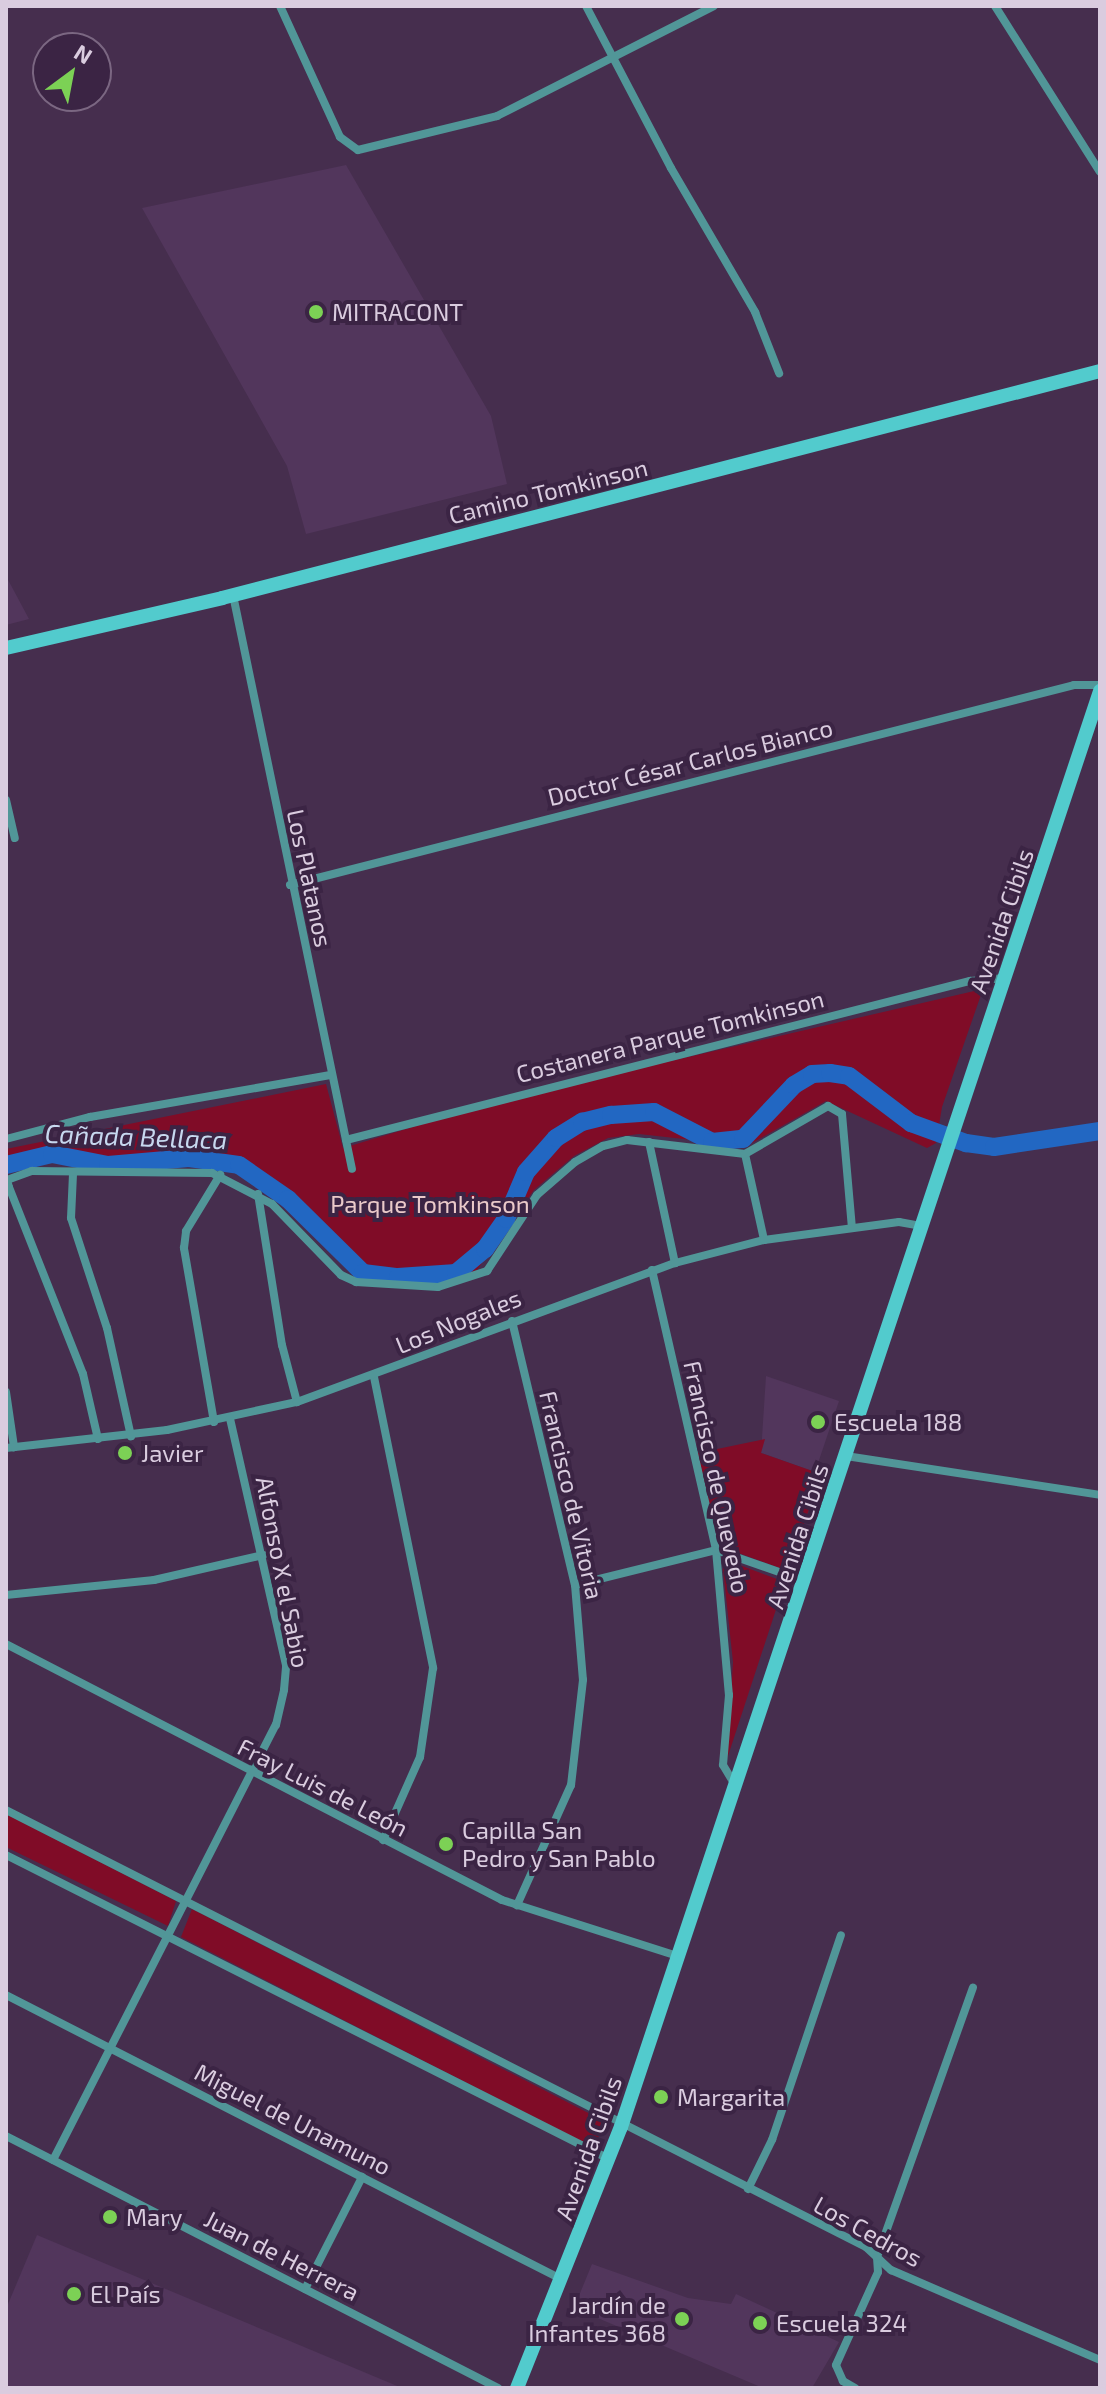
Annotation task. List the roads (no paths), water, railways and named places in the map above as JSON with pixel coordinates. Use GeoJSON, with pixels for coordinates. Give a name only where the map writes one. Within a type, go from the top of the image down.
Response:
{"type":"FeatureCollection","features":[{"type":"Feature","properties":{"kind":"street"},"geometry":{"type":"LineString","coordinates":[[280,6],[349,147],[387,145],[497,116],[714,6]]}},
{"type":"Feature","properties":{"kind":"street"},"geometry":{"type":"LineString","coordinates":[[586,6],[671,168],[755,312],[779,373]]}},
{"type":"Feature","properties":{"kind":"street"},"geometry":{"type":"LineString","coordinates":[[995,6],[1100,172]]}},
{"type":"Feature","properties":{"kind":"street","name":"Camino Tomkinson"},"geometry":{"type":"LineString","coordinates":[[6,648],[233,595],[1100,371]]}},
{"type":"Feature","properties":{"kind":"street","name":"Los Platanos"},"geometry":{"type":"LineString","coordinates":[[233,595],[290,885],[352,1169]]}},
{"type":"Feature","properties":{"kind":"street","name":"Doctor César Carlos Bianco"},"geometry":{"type":"LineString","coordinates":[[290,885],[1074,685],[1100,685]]}},
{"type":"Feature","properties":{"kind":"street","name":"Avenida Cibils"},"geometry":{"type":"LineString","coordinates":[[517,2388],[621,2127],[806,1581],[1100,691]]}},
{"type":"Feature","properties":{"kind":"street"},"geometry":{"type":"LineString","coordinates":[[6,800],[15,838]]}},
{"type":"Feature","properties":{"kind":"street","name":"Costanera Parque Tomkinson"},"geometry":{"type":"LineString","coordinates":[[346,1140],[970,981],[1005,978]]}},
{"type":"Feature","properties":{"kind":"street"},"geometry":{"type":"LineString","coordinates":[[6,1139],[90,1117],[330,1075]]}},
{"type":"Feature","properties":{"kind":"street"},"geometry":{"type":"LineString","coordinates":[[98,1439],[83,1374],[7,1180],[45,1169],[73,1174],[190,1169],[220,1175],[258,1194],[349,1279],[438,1287],[487,1271],[524,1211],[575,1162],[612,1143],[649,1142],[745,1154],[823,1108],[833,1107],[842,1114],[852,1228]]}},
{"type":"Feature","properties":{"kind":"street"},"geometry":{"type":"LineString","coordinates":[[649,1142],[675,1263]]}},
{"type":"Feature","properties":{"kind":"street"},"geometry":{"type":"LineString","coordinates":[[745,1154],[764,1240]]}},
{"type":"Feature","properties":{"kind":"street"},"geometry":{"type":"LineString","coordinates":[[73,1174],[71,1218],[107,1328],[131,1436]]}},
{"type":"Feature","properties":{"kind":"street"},"geometry":{"type":"LineString","coordinates":[[214,1422],[184,1248],[186,1231],[220,1175]]}},
{"type":"Feature","properties":{"kind":"street"},"geometry":{"type":"LineString","coordinates":[[258,1194],[282,1345],[297,1402]]}},
{"type":"Feature","properties":{"kind":"street","name":"Los Nogales"},"geometry":{"type":"LineString","coordinates":[[10,1447],[131,1436],[214,1422],[297,1402],[374,1377],[512,1321],[675,1263],[764,1240],[899,1222],[921,1226]]}},
{"type":"Feature","properties":{"kind":"street","name":"Francisco de Quevedo"},"geometry":{"type":"LineString","coordinates":[[652,1270],[716,1550],[729,1695],[723,1765],[736,1787]]}},
{"type":"Feature","properties":{"kind":"street","name":"Francisco de Vitoria"},"geometry":{"type":"LineString","coordinates":[[512,1321],[575,1585],[583,1680],[571,1785],[517,1905]]}},
{"type":"Feature","properties":{"kind":"street"},"geometry":{"type":"LineString","coordinates":[[374,1377],[433,1668],[420,1757],[383,1840]]}},
{"type":"Feature","properties":{"kind":"street"},"geometry":{"type":"LineString","coordinates":[[6,1392],[10,1447]]}},
{"type":"Feature","properties":{"kind":"street","name":"Alfonso X el Sabio"},"geometry":{"type":"LineString","coordinates":[[169,1938],[276,1725],[286,1665],[230,1418]]}},
{"type":"Feature","properties":{"kind":"street"},"geometry":{"type":"LineString","coordinates":[[846,1456],[1100,1495]]}},
{"type":"Feature","properties":{"kind":"street"},"geometry":{"type":"LineString","coordinates":[[575,1585],[716,1550],[806,1581]]}},
{"type":"Feature","properties":{"kind":"street"},"geometry":{"type":"LineString","coordinates":[[6,1595],[154,1580],[263,1555]]}},
{"type":"Feature","properties":{"kind":"street","name":"Fray Luis de León"},"geometry":{"type":"LineString","coordinates":[[6,1644],[251,1775],[517,1905],[678,1956]]}},
{"type":"Feature","properties":{"kind":"street","name":"Los Cedros"},"geometry":{"type":"LineString","coordinates":[[6,1810],[185,1905],[748,2189],[877,2257],[891,2270],[1100,2360]]}},
{"type":"Feature","properties":{"kind":"street"},"geometry":{"type":"LineString","coordinates":[[6,1855],[610,2159]]}},
{"type":"Feature","properties":{"kind":"street"},"geometry":{"type":"LineString","coordinates":[[748,2189],[772,2140],[841,1935]]}},
{"type":"Feature","properties":{"kind":"street"},"geometry":{"type":"LineString","coordinates":[[53,2160],[169,1938]]}},
{"type":"Feature","properties":{"kind":"street"},"geometry":{"type":"LineString","coordinates":[[855,2388],[839,2375],[836,2365],[878,2272],[877,2257],[973,1988]]}},
{"type":"Feature","properties":{"kind":"street","name":"Miguel de Unamuno"},"geometry":{"type":"LineString","coordinates":[[6,1995],[561,2279]]}},
{"type":"Feature","properties":{"kind":"street","name":"Juan de Herrera"},"geometry":{"type":"LineString","coordinates":[[6,2136],[498,2388]]}},
{"type":"Feature","properties":{"kind":"street"},"geometry":{"type":"LineString","coordinates":[[305,2289],[362,2177]]}},
{"type":"Feature","properties":{"kind":"waterway","name":"Cañada Bellaca"},"geometry":{"type":"LineString","coordinates":[[6,1165],[52,1154],[108,1165],[189,1158],[239,1165],[288,1199],[363,1273],[398,1277],[456,1273],[485,1249],[506,1219],[526,1172],[556,1138],[582,1122],[611,1115],[654,1112],[712,1142],[743,1139],[794,1085],[812,1074],[830,1073],[849,1076],[911,1123],[966,1143],[994,1147],[1100,1131]]}},
{"type":"Feature","properties":{"kind":"place","name":"MITRACONT"},"geometry":{"type":"Point","coordinates":[316,312]}},
{"type":"Feature","properties":{"kind":"place","name":"Escuela 188"},"geometry":{"type":"Point","coordinates":[818,1422]}},
{"type":"Feature","properties":{"kind":"place","name":"Javier"},"geometry":{"type":"Point","coordinates":[125,1453]}},
{"type":"Feature","properties":{"kind":"place","name":"Capilla San Pedro y San Pablo"},"geometry":{"type":"Point","coordinates":[446,1844]}},
{"type":"Feature","properties":{"kind":"place","name":"Margarita"},"geometry":{"type":"Point","coordinates":[661,2097]}},
{"type":"Feature","properties":{"kind":"place","name":"Mary"},"geometry":{"type":"Point","coordinates":[110,2217]}},
{"type":"Feature","properties":{"kind":"place","name":"El País"},"geometry":{"type":"Point","coordinates":[74,2294]}},
{"type":"Feature","properties":{"kind":"place","name":"Jardín de Infantes 368"},"geometry":{"type":"Point","coordinates":[682,2319]}},
{"type":"Feature","properties":{"kind":"place","name":"Escuela 324"},"geometry":{"type":"Point","coordinates":[760,2323]}},
{"type":"Feature","properties":{"kind":"park label","name":"Parque Tomkinson"},"geometry":{"type":"Point","coordinates":[430,1204]}}]}
